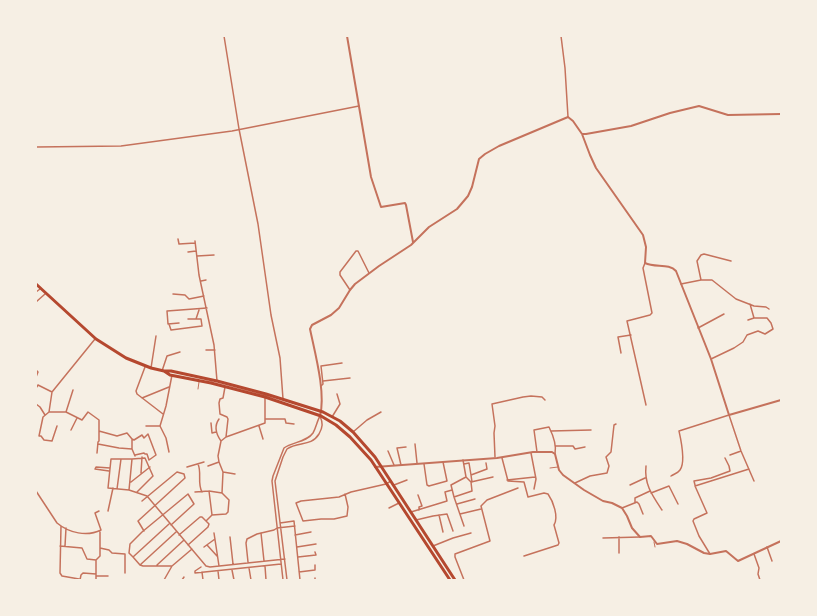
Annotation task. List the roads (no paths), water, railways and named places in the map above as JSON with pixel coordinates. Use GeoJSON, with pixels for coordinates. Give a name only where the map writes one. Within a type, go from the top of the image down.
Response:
{"type":"FeatureCollection","features":[{"type":"Feature","properties":{"kind":"highway"},"geometry":{"type":"LineString","coordinates":[[36,284],[96,339],[118,354],[150,368],[172,375],[266,396]]}},
{"type":"Feature","properties":{"kind":"highway"},"geometry":{"type":"LineString","coordinates":[[163,371],[171,371],[217,381],[321,411],[353,432],[371,451],[454,580]]}},
{"type":"Feature","properties":{"kind":"highway"},"geometry":{"type":"LineString","coordinates":[[283,401],[290,406],[320,416],[336,425],[350,436],[375,467],[450,580]]}},
{"type":"Feature","properties":{"kind":"street"},"geometry":{"type":"LineString","coordinates":[[224,36],[239,129],[257,223],[270,316],[280,358],[283,401]]}},
{"type":"Feature","properties":{"kind":"street"},"geometry":{"type":"LineString","coordinates":[[347,36],[371,177],[379,203],[383,207],[406,204],[413,242]]}},
{"type":"Feature","properties":{"kind":"street"},"geometry":{"type":"LineString","coordinates":[[561,36],[565,68],[568,118],[582,134],[596,168],[643,235],[646,247],[645,263],[643,268],[652,313],[650,315],[627,321],[646,405]]}},
{"type":"Feature","properties":{"kind":"street"},"geometry":{"type":"LineString","coordinates":[[36,147],[121,146],[239,129],[359,106]]}},
{"type":"Feature","properties":{"kind":"street"},"geometry":{"type":"LineString","coordinates":[[582,134],[622,128],[670,113],[699,106],[728,115],[781,114]]}},
{"type":"Feature","properties":{"kind":"street"},"geometry":{"type":"LineString","coordinates":[[283,580],[277,532],[273,476],[284,448],[311,436],[320,416],[320,386],[311,327],[316,322],[331,315],[339,308],[350,290],[369,273],[408,248],[429,227],[448,215],[461,204],[472,187],[480,159],[485,154],[499,146],[568,118]]}},
{"type":"Feature","properties":{"kind":"street"},"geometry":{"type":"LineString","coordinates":[[178,239],[179,244],[195,242],[200,281],[215,350],[217,381]]}},
{"type":"Feature","properties":{"kind":"street"},"geometry":{"type":"LineString","coordinates":[[188,252],[196,251]]}},
{"type":"Feature","properties":{"kind":"street"},"geometry":{"type":"LineString","coordinates":[[350,290],[340,275],[340,272],[356,251],[358,252],[369,273]]}},
{"type":"Feature","properties":{"kind":"street"},"geometry":{"type":"LineString","coordinates":[[196,256],[214,254]]}},
{"type":"Feature","properties":{"kind":"street"},"geometry":{"type":"LineString","coordinates":[[701,280],[697,261],[701,255],[704,254],[731,261]]}},
{"type":"Feature","properties":{"kind":"street"},"geometry":{"type":"LineString","coordinates":[[645,263],[652,266],[673,268],[676,271],[711,359],[741,451],[754,481]]}},
{"type":"Feature","properties":{"kind":"street"},"geometry":{"type":"LineString","coordinates":[[200,281],[206,280]]}},
{"type":"Feature","properties":{"kind":"street"},"geometry":{"type":"LineString","coordinates":[[681,284],[701,280],[712,280],[733,297],[754,306],[766,306],[769,309]]}},
{"type":"Feature","properties":{"kind":"street"},"geometry":{"type":"LineString","coordinates":[[36,292],[41,288]]}},
{"type":"Feature","properties":{"kind":"street"},"geometry":{"type":"LineString","coordinates":[[36,302],[46,292]]}},
{"type":"Feature","properties":{"kind":"street"},"geometry":{"type":"LineString","coordinates":[[173,294],[185,295],[189,299],[204,296]]}},
{"type":"Feature","properties":{"kind":"street"},"geometry":{"type":"LineString","coordinates":[[750,304],[754,318]]}},
{"type":"Feature","properties":{"kind":"street"},"geometry":{"type":"LineString","coordinates":[[188,319],[201,319],[202,326],[171,330],[167,323],[168,311],[198,310],[207,308]]}},
{"type":"Feature","properties":{"kind":"street"},"geometry":{"type":"LineString","coordinates":[[196,318],[198,310]]}},
{"type":"Feature","properties":{"kind":"street"},"geometry":{"type":"LineString","coordinates":[[698,328],[724,314]]}},
{"type":"Feature","properties":{"kind":"street"},"geometry":{"type":"LineString","coordinates":[[711,359],[742,343],[747,335],[758,331],[764,334],[772,329],[771,323],[767,318],[754,318],[748,320]]}},
{"type":"Feature","properties":{"kind":"street"},"geometry":{"type":"LineString","coordinates":[[168,324],[179,323]]}},
{"type":"Feature","properties":{"kind":"street"},"geometry":{"type":"LineString","coordinates":[[621,352],[618,337],[631,335]]}},
{"type":"Feature","properties":{"kind":"street"},"geometry":{"type":"LineString","coordinates":[[150,368],[156,336]]}},
{"type":"Feature","properties":{"kind":"street"},"geometry":{"type":"LineString","coordinates":[[49,412],[52,392],[96,339]]}},
{"type":"Feature","properties":{"kind":"street"},"geometry":{"type":"LineString","coordinates":[[206,350],[215,350]]}},
{"type":"Feature","properties":{"kind":"street"},"geometry":{"type":"LineString","coordinates":[[163,371],[167,356],[180,352]]}},
{"type":"Feature","properties":{"kind":"street"},"geometry":{"type":"LineString","coordinates":[[320,386],[323,384],[322,366],[342,363]]}},
{"type":"Feature","properties":{"kind":"street"},"geometry":{"type":"LineString","coordinates":[[145,366],[136,391],[138,395],[163,414]]}},
{"type":"Feature","properties":{"kind":"street"},"geometry":{"type":"LineString","coordinates":[[36,370],[38,372],[36,377]]}},
{"type":"Feature","properties":{"kind":"street"},"geometry":{"type":"LineString","coordinates":[[169,452],[166,438],[160,426],[172,375]]}},
{"type":"Feature","properties":{"kind":"street"},"geometry":{"type":"LineString","coordinates":[[323,381],[350,378]]}},
{"type":"Feature","properties":{"kind":"street"},"geometry":{"type":"LineString","coordinates":[[36,388],[38,384],[52,392]]}},
{"type":"Feature","properties":{"kind":"street"},"geometry":{"type":"LineString","coordinates":[[225,387],[219,403],[220,414],[228,419],[226,436]]}},
{"type":"Feature","properties":{"kind":"street"},"geometry":{"type":"LineString","coordinates":[[142,398],[169,388]]}},
{"type":"Feature","properties":{"kind":"street"},"geometry":{"type":"LineString","coordinates":[[66,412],[73,390]]}},
{"type":"Feature","properties":{"kind":"street"},"geometry":{"type":"LineString","coordinates":[[332,417],[340,404],[338,394]]}},
{"type":"Feature","properties":{"kind":"street"},"geometry":{"type":"LineString","coordinates":[[222,493],[223,472],[219,462],[218,450],[221,441],[226,436],[265,423],[266,396]]}},
{"type":"Feature","properties":{"kind":"street"},"geometry":{"type":"LineString","coordinates":[[495,458],[494,433],[496,426],[492,404],[531,396],[542,397],[545,400]]}},
{"type":"Feature","properties":{"kind":"street"},"geometry":{"type":"LineString","coordinates":[[671,476],[678,472],[681,468],[683,449],[679,431],[781,400]]}},
{"type":"Feature","properties":{"kind":"street"},"geometry":{"type":"LineString","coordinates":[[36,404],[39,405],[45,415]]}},
{"type":"Feature","properties":{"kind":"street"},"geometry":{"type":"LineString","coordinates":[[39,436],[42,421],[45,415],[49,412],[66,412],[82,420],[88,412],[99,420],[99,441],[97,453]]}},
{"type":"Feature","properties":{"kind":"street"},"geometry":{"type":"LineString","coordinates":[[353,432],[367,420],[381,412]]}},
{"type":"Feature","properties":{"kind":"street"},"geometry":{"type":"LineString","coordinates":[[287,580],[276,477],[288,449],[294,446],[310,443],[315,440],[322,428],[320,416]]}},
{"type":"Feature","properties":{"kind":"street"},"geometry":{"type":"LineString","coordinates":[[71,430],[77,418]]}},
{"type":"Feature","properties":{"kind":"street"},"geometry":{"type":"LineString","coordinates":[[219,419],[217,421],[216,432],[221,441]]}},
{"type":"Feature","properties":{"kind":"street"},"geometry":{"type":"LineString","coordinates":[[266,419],[285,419],[286,423],[294,424]]}},
{"type":"Feature","properties":{"kind":"street"},"geometry":{"type":"LineString","coordinates":[[211,423],[212,433],[216,432]]}},
{"type":"Feature","properties":{"kind":"street"},"geometry":{"type":"LineString","coordinates":[[574,483],[595,475],[607,473],[609,466],[606,457],[611,454],[612,432],[614,425],[616,424]]}},
{"type":"Feature","properties":{"kind":"street"},"geometry":{"type":"LineString","coordinates":[[316,425],[322,428]]}},
{"type":"Feature","properties":{"kind":"street"},"geometry":{"type":"LineString","coordinates":[[39,436],[41,436],[44,440],[52,441],[57,426]]}},
{"type":"Feature","properties":{"kind":"street"},"geometry":{"type":"LineString","coordinates":[[146,426],[160,426]]}},
{"type":"Feature","properties":{"kind":"street"},"geometry":{"type":"LineString","coordinates":[[259,426],[263,439]]}},
{"type":"Feature","properties":{"kind":"street"},"geometry":{"type":"LineString","coordinates":[[537,452],[534,430],[549,427],[556,446],[555,454],[561,473],[584,490],[603,501],[612,503],[622,508],[632,528],[640,537]]}},
{"type":"Feature","properties":{"kind":"street"},"geometry":{"type":"LineString","coordinates":[[551,431],[591,430]]}},
{"type":"Feature","properties":{"kind":"street"},"geometry":{"type":"LineString","coordinates":[[99,431],[117,436],[127,433],[132,439],[132,449],[135,456],[147,454],[149,460],[156,455],[148,434],[144,438],[142,435],[134,440],[132,439]]}},
{"type":"Feature","properties":{"kind":"street"},"geometry":{"type":"LineString","coordinates":[[98,444],[132,449]]}},
{"type":"Feature","properties":{"kind":"street"},"geometry":{"type":"LineString","coordinates":[[415,444],[417,463]]}},
{"type":"Feature","properties":{"kind":"street"},"geometry":{"type":"LineString","coordinates":[[556,446],[573,446],[575,448],[586,447]]}},
{"type":"Feature","properties":{"kind":"street"},"geometry":{"type":"LineString","coordinates":[[401,465],[397,448],[406,447]]}},
{"type":"Feature","properties":{"kind":"street"},"geometry":{"type":"LineString","coordinates":[[388,451],[394,465]]}},
{"type":"Feature","properties":{"kind":"street"},"geometry":{"type":"LineString","coordinates":[[730,455],[741,451]]}},
{"type":"Feature","properties":{"kind":"street"},"geometry":{"type":"LineString","coordinates":[[375,467],[424,462],[495,458],[537,452],[552,452],[555,454]]}},
{"type":"Feature","properties":{"kind":"street"},"geometry":{"type":"LineString","coordinates":[[531,453],[536,480],[534,489]]}},
{"type":"Feature","properties":{"kind":"street"},"geometry":{"type":"LineString","coordinates":[[141,474],[142,457]]}},
{"type":"Feature","properties":{"kind":"street"},"geometry":{"type":"LineString","coordinates":[[136,493],[153,476],[145,458],[142,457],[121,460],[111,459],[108,488],[129,490],[136,493],[147,496],[206,566],[210,567],[285,559]]}},
{"type":"Feature","properties":{"kind":"street"},"geometry":{"type":"LineString","coordinates":[[501,457],[507,480]]}},
{"type":"Feature","properties":{"kind":"street"},"geometry":{"type":"LineString","coordinates":[[710,554],[699,536],[693,521],[693,519],[707,513],[694,481],[711,478],[730,471],[726,458]]}},
{"type":"Feature","properties":{"kind":"street"},"geometry":{"type":"LineString","coordinates":[[129,490],[132,459]]}},
{"type":"Feature","properties":{"kind":"street"},"geometry":{"type":"LineString","coordinates":[[117,489],[121,460]]}},
{"type":"Feature","properties":{"kind":"street"},"geometry":{"type":"LineString","coordinates":[[463,460],[466,477],[471,482]]}},
{"type":"Feature","properties":{"kind":"street"},"geometry":{"type":"LineString","coordinates":[[188,467],[204,462]]}},
{"type":"Feature","properties":{"kind":"street"},"geometry":{"type":"LineString","coordinates":[[208,466],[219,462]]}},
{"type":"Feature","properties":{"kind":"street"},"geometry":{"type":"LineString","coordinates":[[424,462],[427,485],[429,486],[447,481],[443,462]]}},
{"type":"Feature","properties":{"kind":"street"},"geometry":{"type":"LineString","coordinates":[[454,497],[472,491],[470,463],[464,464]]}},
{"type":"Feature","properties":{"kind":"street"},"geometry":{"type":"LineString","coordinates":[[471,475],[488,469],[486,463]]}},
{"type":"Feature","properties":{"kind":"street"},"geometry":{"type":"LineString","coordinates":[[198,464],[200,472],[199,485],[202,492]]}},
{"type":"Feature","properties":{"kind":"street"},"geometry":{"type":"LineString","coordinates":[[110,468],[96,466],[95,468],[110,471]]}},
{"type":"Feature","properties":{"kind":"street"},"geometry":{"type":"LineString","coordinates":[[646,466],[645,478],[651,492],[662,510]]}},
{"type":"Feature","properties":{"kind":"street"},"geometry":{"type":"LineString","coordinates":[[130,483],[150,467]]}},
{"type":"Feature","properties":{"kind":"street"},"geometry":{"type":"LineString","coordinates":[[695,486],[749,470]]}},
{"type":"Feature","properties":{"kind":"street"},"geometry":{"type":"LineString","coordinates":[[142,501],[177,472],[184,474],[185,478],[138,521],[144,531]]}},
{"type":"Feature","properties":{"kind":"street"},"geometry":{"type":"LineString","coordinates":[[223,472],[235,474]]}},
{"type":"Feature","properties":{"kind":"street"},"geometry":{"type":"LineString","coordinates":[[464,526],[451,484],[466,477]]}},
{"type":"Feature","properties":{"kind":"street"},"geometry":{"type":"LineString","coordinates":[[471,482],[494,477]]}},
{"type":"Feature","properties":{"kind":"street"},"geometry":{"type":"LineString","coordinates":[[507,480],[535,477]]}},
{"type":"Feature","properties":{"kind":"street"},"geometry":{"type":"LineString","coordinates":[[630,485],[645,478]]}},
{"type":"Feature","properties":{"kind":"street"},"geometry":{"type":"LineString","coordinates":[[394,485],[407,480]]}},
{"type":"Feature","properties":{"kind":"street"},"geometry":{"type":"LineString","coordinates":[[507,480],[509,482],[524,482],[528,497],[544,493],[548,494],[556,516],[556,522],[554,525],[558,544],[524,556]]}},
{"type":"Feature","properties":{"kind":"street"},"geometry":{"type":"LineString","coordinates":[[345,494],[348,507],[347,516],[334,519],[303,521],[296,503],[300,501],[336,498],[345,494],[386,484],[391,481]]}},
{"type":"Feature","properties":{"kind":"street"},"geometry":{"type":"LineString","coordinates":[[635,503],[635,498],[669,486],[678,504]]}},
{"type":"Feature","properties":{"kind":"street"},"geometry":{"type":"LineString","coordinates":[[108,511],[113,488]]}},
{"type":"Feature","properties":{"kind":"street"},"geometry":{"type":"LineString","coordinates":[[464,580],[455,554],[490,541],[481,506],[485,500],[518,488]]}},
{"type":"Feature","properties":{"kind":"street"},"geometry":{"type":"LineString","coordinates":[[411,512],[447,501],[445,492],[452,490]]}},
{"type":"Feature","properties":{"kind":"street"},"geometry":{"type":"LineString","coordinates":[[36,491],[57,523],[61,526],[78,533],[87,534],[100,531]]}},
{"type":"Feature","properties":{"kind":"street"},"geometry":{"type":"LineString","coordinates":[[209,491],[212,515]]}},
{"type":"Feature","properties":{"kind":"street"},"geometry":{"type":"LineString","coordinates":[[194,492],[209,491],[222,493],[229,500],[228,512],[226,514],[212,515],[206,521]]}},
{"type":"Feature","properties":{"kind":"street"},"geometry":{"type":"LineString","coordinates":[[133,556],[194,505],[187,493],[130,544],[128,551],[140,565],[172,566]]}},
{"type":"Feature","properties":{"kind":"street"},"geometry":{"type":"LineString","coordinates":[[418,495],[422,506],[419,510]]}},
{"type":"Feature","properties":{"kind":"street"},"geometry":{"type":"LineString","coordinates":[[456,504],[475,499]]}},
{"type":"Feature","properties":{"kind":"street"},"geometry":{"type":"LineString","coordinates":[[389,508],[399,503]]}},
{"type":"Feature","properties":{"kind":"street"},"geometry":{"type":"LineString","coordinates":[[622,508],[635,503]]}},
{"type":"Feature","properties":{"kind":"street"},"geometry":{"type":"LineString","coordinates":[[635,503],[638,503],[643,514]]}},
{"type":"Feature","properties":{"kind":"street"},"geometry":{"type":"LineString","coordinates":[[460,514],[481,509]]}},
{"type":"Feature","properties":{"kind":"street"},"geometry":{"type":"LineString","coordinates":[[96,580],[96,560],[100,557],[101,528],[95,513],[99,511]]}},
{"type":"Feature","properties":{"kind":"street"},"geometry":{"type":"LineString","coordinates":[[439,515],[443,532]]}},
{"type":"Feature","properties":{"kind":"street"},"geometry":{"type":"LineString","coordinates":[[416,520],[439,515],[448,515],[453,531]]}},
{"type":"Feature","properties":{"kind":"street"},"geometry":{"type":"LineString","coordinates":[[179,535],[200,517],[206,521],[208,527],[188,545]]}},
{"type":"Feature","properties":{"kind":"street"},"geometry":{"type":"LineString","coordinates":[[280,524],[294,521],[300,580]]}},
{"type":"Feature","properties":{"kind":"street"},"geometry":{"type":"LineString","coordinates":[[61,526],[61,575],[80,579],[81,574],[83,573],[108,576]]}},
{"type":"Feature","properties":{"kind":"street"},"geometry":{"type":"LineString","coordinates":[[248,562],[246,541],[261,533],[277,528],[295,526]]}},
{"type":"Feature","properties":{"kind":"street"},"geometry":{"type":"LineString","coordinates":[[65,546],[66,528]]}},
{"type":"Feature","properties":{"kind":"street"},"geometry":{"type":"LineString","coordinates":[[274,530],[277,532],[281,531]]}},
{"type":"Feature","properties":{"kind":"street"},"geometry":{"type":"LineString","coordinates":[[140,565],[176,532]]}},
{"type":"Feature","properties":{"kind":"street"},"geometry":{"type":"LineString","coordinates":[[295,535],[311,532]]}},
{"type":"Feature","properties":{"kind":"street"},"geometry":{"type":"LineString","coordinates":[[214,533],[219,566]]}},
{"type":"Feature","properties":{"kind":"street"},"geometry":{"type":"LineString","coordinates":[[261,533],[264,561]]}},
{"type":"Feature","properties":{"kind":"street"},"geometry":{"type":"LineString","coordinates":[[433,546],[471,533]]}},
{"type":"Feature","properties":{"kind":"street"},"geometry":{"type":"LineString","coordinates":[[603,538],[650,536],[658,544],[680,541],[704,553],[710,554],[726,551],[738,561],[781,541]]}},
{"type":"Feature","properties":{"kind":"street"},"geometry":{"type":"LineString","coordinates":[[230,537],[233,564]]}},
{"type":"Feature","properties":{"kind":"street"},"geometry":{"type":"LineString","coordinates":[[619,537],[619,553]]}},
{"type":"Feature","properties":{"kind":"street"},"geometry":{"type":"LineString","coordinates":[[204,547],[208,546],[215,539]]}},
{"type":"Feature","properties":{"kind":"street"},"geometry":{"type":"LineString","coordinates":[[157,565],[184,540]]}},
{"type":"Feature","properties":{"kind":"street"},"geometry":{"type":"LineString","coordinates":[[297,547],[316,544]]}},
{"type":"Feature","properties":{"kind":"street"},"geometry":{"type":"LineString","coordinates":[[60,546],[82,548],[87,559],[96,560]]}},
{"type":"Feature","properties":{"kind":"street"},"geometry":{"type":"LineString","coordinates":[[208,546],[218,556]]}},
{"type":"Feature","properties":{"kind":"street"},"geometry":{"type":"LineString","coordinates":[[100,548],[110,550],[112,553],[125,554],[125,573]]}},
{"type":"Feature","properties":{"kind":"street"},"geometry":{"type":"LineString","coordinates":[[767,548],[772,561]]}},
{"type":"Feature","properties":{"kind":"street"},"geometry":{"type":"LineString","coordinates":[[164,580],[172,566],[192,549]]}},
{"type":"Feature","properties":{"kind":"street"},"geometry":{"type":"LineString","coordinates":[[298,557],[316,555],[315,552]]}},
{"type":"Feature","properties":{"kind":"street"},"geometry":{"type":"LineString","coordinates":[[754,554],[759,568],[758,574],[760,580]]}},
{"type":"Feature","properties":{"kind":"street"},"geometry":{"type":"LineString","coordinates":[[201,567],[195,572],[196,573],[281,564]]}},
{"type":"Feature","properties":{"kind":"street"},"geometry":{"type":"LineString","coordinates":[[299,572],[315,570],[315,565]]}},
{"type":"Feature","properties":{"kind":"street"},"geometry":{"type":"LineString","coordinates":[[265,566],[266,580]]}},
{"type":"Feature","properties":{"kind":"street"},"geometry":{"type":"LineString","coordinates":[[249,568],[251,580]]}},
{"type":"Feature","properties":{"kind":"street"},"geometry":{"type":"LineString","coordinates":[[232,570],[234,580]]}},
{"type":"Feature","properties":{"kind":"street"},"geometry":{"type":"LineString","coordinates":[[218,571],[219,580]]}},
{"type":"Feature","properties":{"kind":"street"},"geometry":{"type":"LineString","coordinates":[[202,572],[203,580]]}},
{"type":"Feature","properties":{"kind":"lane"},"geometry":{"type":"LineString","coordinates":[[198,389],[199,381]]}},
{"type":"Feature","properties":{"kind":"lane"},"geometry":{"type":"LineString","coordinates":[[550,468],[558,467]]}},
{"type":"Feature","properties":{"kind":"lane"},"geometry":{"type":"LineString","coordinates":[[654,541],[655,547]]}}]}
